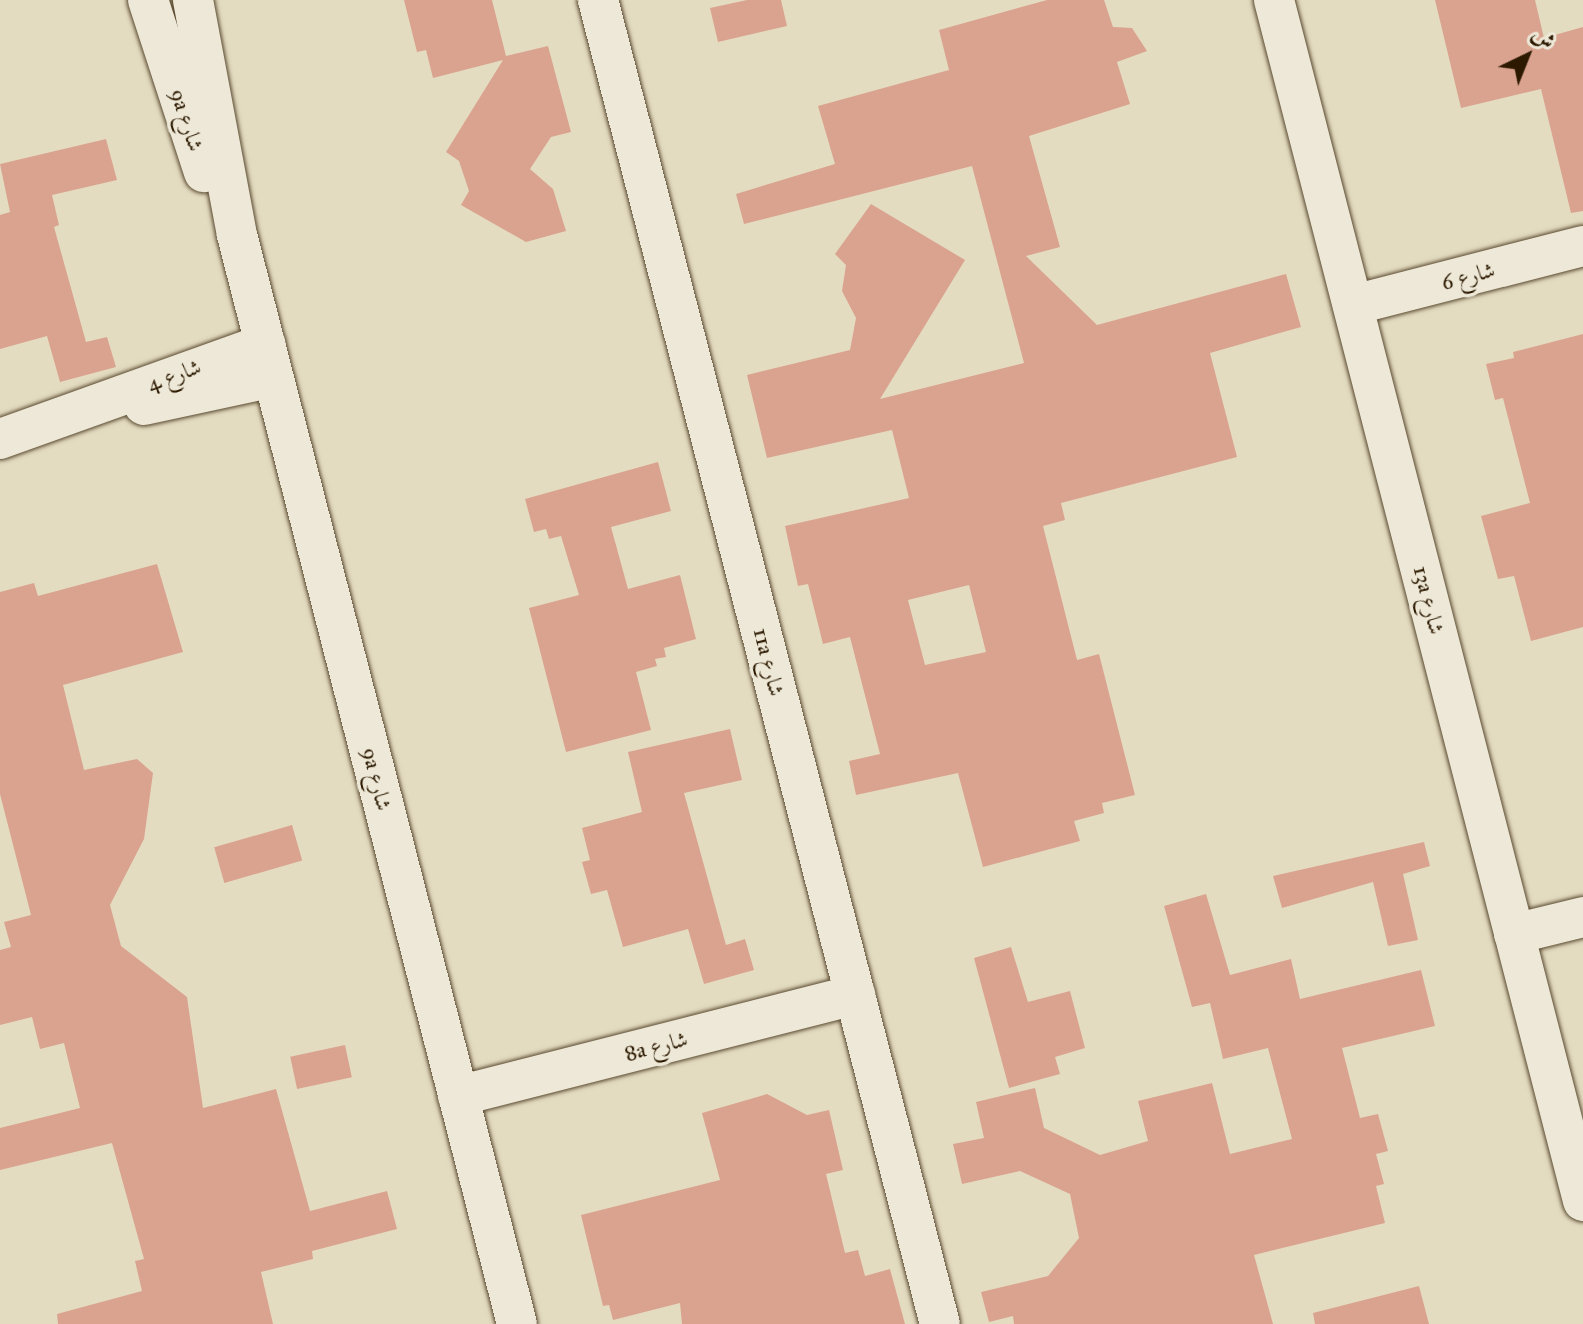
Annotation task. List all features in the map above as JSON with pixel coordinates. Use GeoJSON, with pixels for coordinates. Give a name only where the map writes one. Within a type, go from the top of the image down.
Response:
{"type":"FeatureCollection","features":[{"type":"Feature","properties":{"kind":"street","name":"9a شارع"},"geometry":{"type":"LineString","coordinates":[[148,0],[211,193],[237,235]]}},
{"type":"Feature","properties":{"kind":"street","name":"9a شارع"},"geometry":{"type":"LineString","coordinates":[[193,0],[237,235],[517,1324]]}},
{"type":"Feature","properties":{"kind":"street","name":"11a شارع"},"geometry":{"type":"LineString","coordinates":[[598,0],[940,1324]]}},
{"type":"Feature","properties":{"kind":"street","name":"13a شارع"},"geometry":{"type":"LineString","coordinates":[[1274,0],[1583,1201]]}},
{"type":"Feature","properties":{"kind":"street","name":"شارع 6"},"geometry":{"type":"LineString","coordinates":[[1353,305],[1583,246]]}},
{"type":"Feature","properties":{"kind":"street","name":"شارع 4"},"geometry":{"type":"LineString","coordinates":[[0,439],[84,412],[204,394],[269,360]]}},
{"type":"Feature","properties":{"kind":"street"},"geometry":{"type":"LineString","coordinates":[[1514,934],[1583,917]]}},
{"type":"Feature","properties":{"kind":"street","name":"8a شارع"},"geometry":{"type":"LineString","coordinates":[[458,1096],[855,995]]}},
{"type":"Feature","properties":{"kind":"building"},"geometry":{"type":"Polygon","coordinates":[[[404,0],[492,0],[506,56],[548,46],[571,132],[551,137],[530,169],[553,189],[566,231],[526,242],[461,205],[469,191],[459,161],[446,152],[503,60],[433,78],[426,50],[417,52],[404,0]]]}},
{"type":"Feature","properties":{"kind":"building"},"geometry":{"type":"Polygon","coordinates":[[[747,0],[781,0],[787,26],[718,42],[710,8],[747,0]]]}},
{"type":"Feature","properties":{"kind":"building"},"geometry":{"type":"Polygon","coordinates":[[[1047,0],[1104,0],[1113,27],[1132,28],[1147,51],[1117,62],[1130,104],[1029,136],[1060,247],[1026,256],[1097,325],[1286,274],[1301,327],[1210,353],[1237,457],[1061,503],[1065,520],[1043,526],[1077,660],[1099,654],[1135,795],[1102,803],[1104,813],[1074,821],[1080,841],[983,867],[958,773],[856,795],[849,761],[880,754],[850,637],[823,644],[808,584],[798,586],[785,526],[909,498],[892,430],[767,458],[747,375],[850,350],[856,318],[842,291],[846,265],[835,254],[871,204],[965,260],[880,399],[1024,363],[972,166],[744,224],[736,194],[835,164],[818,106],[949,70],[939,30],[1047,0]],[[969,585],[908,600],[925,665],[986,652],[969,585]]]}},
{"type":"Feature","properties":{"kind":"building"},"geometry":{"type":"Polygon","coordinates":[[[1435,0],[1535,0],[1544,38],[1583,27],[1583,211],[1571,213],[1541,89],[1461,108],[1435,0]]]}},
{"type":"Feature","properties":{"kind":"building"},"geometry":{"type":"Polygon","coordinates":[[[106,139],[117,180],[52,195],[59,225],[54,227],[86,342],[107,337],[116,367],[60,382],[47,336],[0,349],[0,215],[10,212],[0,164],[106,139]]]}},
{"type":"Feature","properties":{"kind":"building"},"geometry":{"type":"Polygon","coordinates":[[[1583,334],[1583,627],[1531,641],[1514,576],[1498,579],[1481,516],[1530,503],[1503,398],[1495,400],[1486,364],[1514,358],[1513,352],[1583,334]]]}},
{"type":"Feature","properties":{"kind":"building"},"geometry":{"type":"Polygon","coordinates":[[[658,462],[671,511],[611,527],[628,589],[680,575],[696,639],[664,648],[666,657],[655,659],[657,666],[636,672],[651,730],[566,752],[529,608],[579,595],[561,536],[549,539],[546,529],[534,532],[525,499],[658,462]]]}},
{"type":"Feature","properties":{"kind":"building"},"geometry":{"type":"Polygon","coordinates":[[[157,564],[183,652],[63,685],[84,770],[137,759],[153,773],[144,839],[110,905],[121,946],[187,997],[203,1108],[276,1089],[310,1211],[387,1191],[397,1229],[312,1251],[313,1259],[261,1272],[273,1324],[58,1324],[57,1314],[142,1291],[135,1261],[144,1259],[112,1143],[0,1170],[0,1128],[80,1108],[64,1043],[40,1049],[32,1017],[0,1025],[0,950],[11,947],[4,922],[31,915],[0,794],[0,592],[34,583],[38,596],[157,564]]]}},
{"type":"Feature","properties":{"kind":"building"},"geometry":{"type":"Polygon","coordinates":[[[730,729],[742,780],[684,793],[726,945],[745,939],[754,970],[704,984],[688,929],[623,947],[607,890],[591,894],[582,862],[590,860],[582,828],[642,812],[628,752],[730,729]]]}},
{"type":"Feature","properties":{"kind":"building"},"geometry":{"type":"Polygon","coordinates":[[[292,825],[302,861],[224,883],[214,847],[292,825]]]}},
{"type":"Feature","properties":{"kind":"building"},"geometry":{"type":"Polygon","coordinates":[[[1424,842],[1430,866],[1403,874],[1418,940],[1388,946],[1373,882],[1282,908],[1273,876],[1424,842]]]}},
{"type":"Feature","properties":{"kind":"building"},"geometry":{"type":"Polygon","coordinates":[[[1206,894],[1230,975],[1291,959],[1300,999],[1421,970],[1435,1026],[1342,1048],[1360,1118],[1378,1114],[1388,1151],[1376,1154],[1384,1184],[1376,1186],[1385,1223],[1254,1255],[1273,1324],[1014,1324],[1013,1316],[989,1322],[981,1292],[1048,1276],[1079,1238],[1070,1194],[1020,1171],[962,1184],[953,1144],[984,1138],[976,1102],[1035,1088],[1044,1128],[1100,1155],[1148,1141],[1138,1101],[1212,1083],[1230,1154],[1292,1139],[1268,1048],[1223,1059],[1210,1003],[1192,1007],[1164,906],[1206,894]]]}},
{"type":"Feature","properties":{"kind":"building"},"geometry":{"type":"Polygon","coordinates":[[[1011,947],[1028,1002],[1070,991],[1085,1048],[1055,1057],[1060,1074],[1009,1088],[974,958],[1011,947]]]}},
{"type":"Feature","properties":{"kind":"building"},"geometry":{"type":"Polygon","coordinates":[[[345,1045],[352,1077],[297,1089],[290,1057],[345,1045]]]}},
{"type":"Feature","properties":{"kind":"building"},"geometry":{"type":"Polygon","coordinates":[[[767,1094],[807,1115],[829,1110],[843,1170],[826,1174],[845,1253],[858,1250],[865,1276],[890,1269],[905,1324],[682,1324],[680,1303],[613,1320],[609,1305],[603,1306],[581,1215],[720,1180],[702,1113],[767,1094]]]}},
{"type":"Feature","properties":{"kind":"building"},"geometry":{"type":"Polygon","coordinates":[[[1419,1286],[1429,1324],[1315,1324],[1313,1313],[1419,1286]]]}}]}
